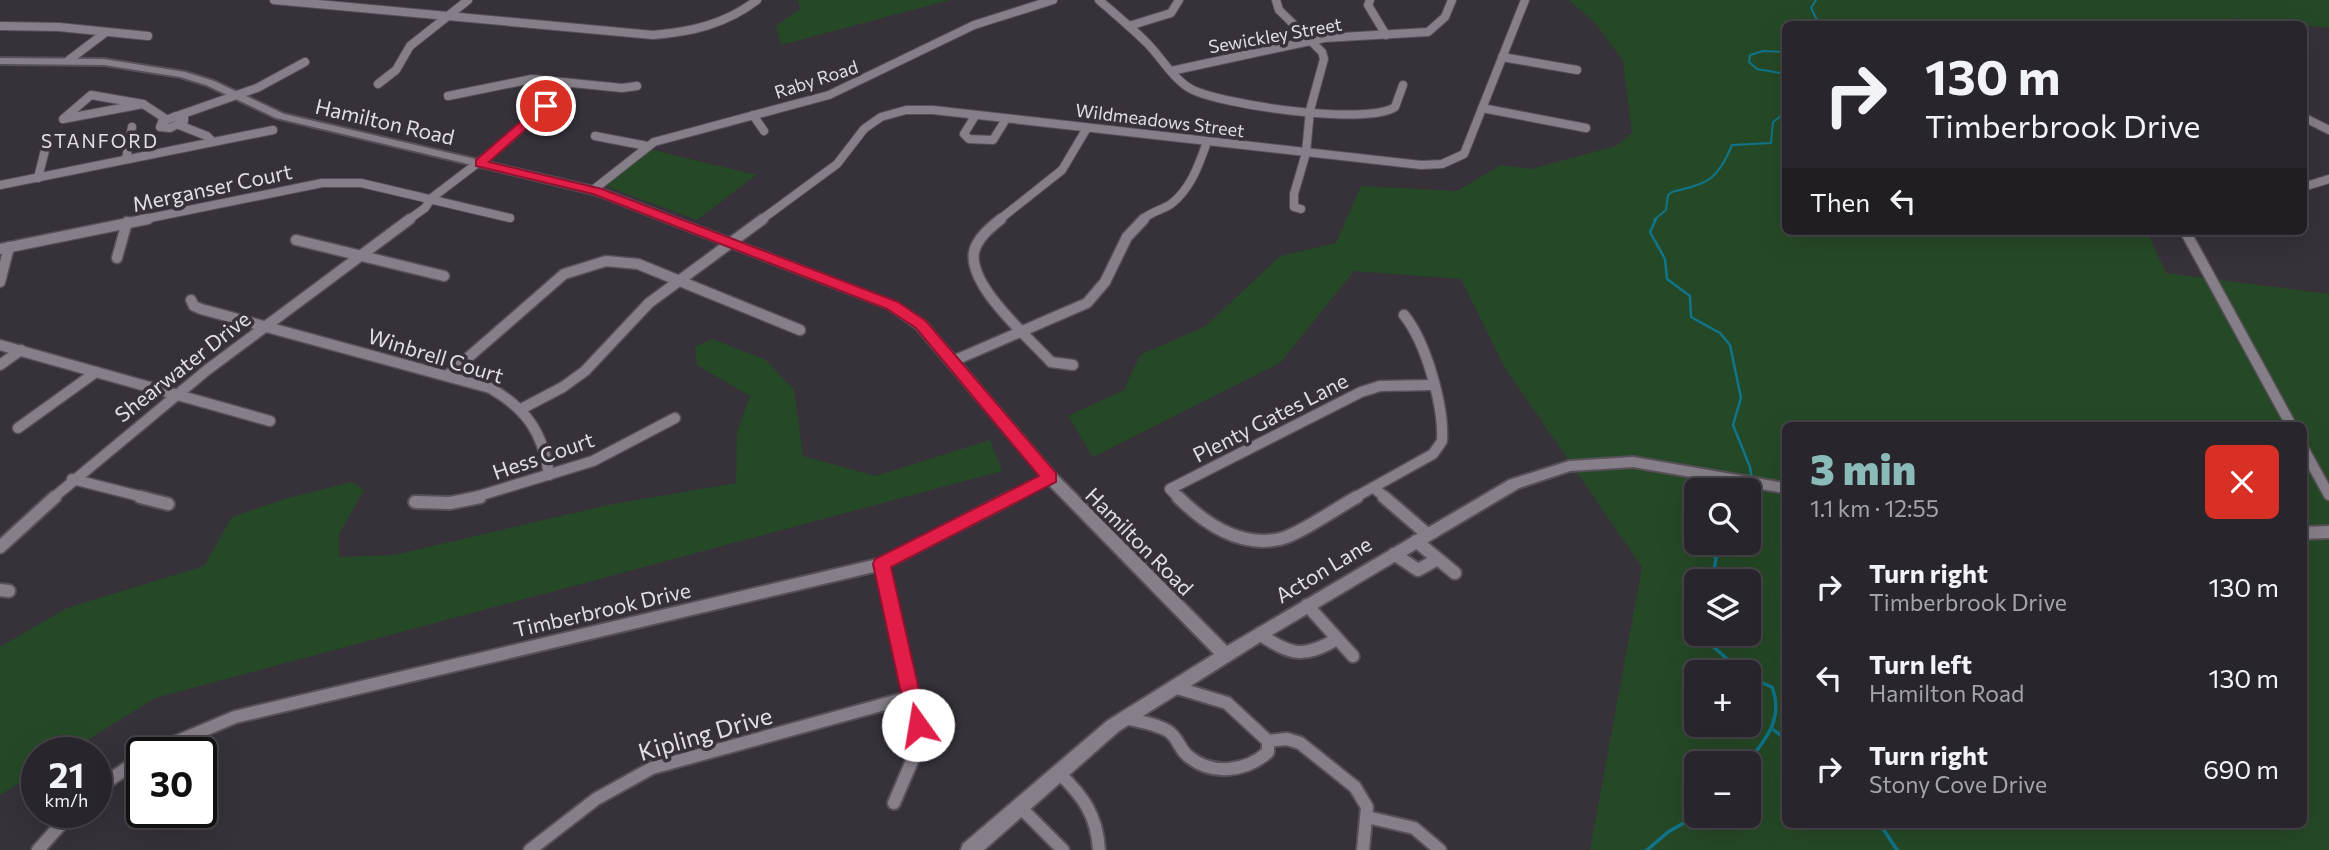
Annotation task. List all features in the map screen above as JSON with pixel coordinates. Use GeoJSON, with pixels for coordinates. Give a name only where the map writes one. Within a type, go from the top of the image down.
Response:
{"type":"FeatureCollection","features":[{"type":"Feature","properties":{"kind":"street"},"geometry":{"type":"LineString","coordinates":[[274,0],[660,35],[723,21],[757,0]]}},
{"type":"Feature","properties":{"kind":"street"},"geometry":{"type":"LineString","coordinates":[[378,84],[396,70],[410,46],[468,0]]}},
{"type":"Feature","properties":{"kind":"street","name":"Raby Road"},"geometry":{"type":"LineString","coordinates":[[593,190],[647,146],[674,135],[829,95],[974,25],[1053,0]]}},
{"type":"Feature","properties":{"kind":"street"},"geometry":{"type":"LineString","coordinates":[[1099,0],[1193,89],[1222,100],[1357,116],[1388,112],[1400,101],[1404,85]]}},
{"type":"Feature","properties":{"kind":"street"},"geometry":{"type":"LineString","coordinates":[[1129,26],[1171,13],[1179,0]]}},
{"type":"Feature","properties":{"kind":"street"},"geometry":{"type":"LineString","coordinates":[[1276,0],[1279,10],[1311,41],[1324,59],[1310,110],[1306,153],[1294,194],[1294,207],[1301,209]]}},
{"type":"Feature","properties":{"kind":"street"},"geometry":{"type":"LineString","coordinates":[[1370,0],[1367,5],[1386,35]]}},
{"type":"Feature","properties":{"kind":"street","name":"Sewickley Street"},"geometry":{"type":"LineString","coordinates":[[1171,71],[1311,41],[1428,32],[1445,17],[1452,0]]}},
{"type":"Feature","properties":{"kind":"street","name":"Wildmeadows Street"},"geometry":{"type":"LineString","coordinates":[[523,408],[563,387],[585,370],[631,320],[681,279],[837,164],[864,129],[881,117],[906,110],[1422,165],[1442,164],[1464,153],[1525,0]]}},
{"type":"Feature","properties":{"kind":"street"},"geometry":{"type":"LineString","coordinates":[[0,26],[148,36]]}},
{"type":"Feature","properties":{"kind":"street"},"geometry":{"type":"LineString","coordinates":[[69,60],[106,32]]}},
{"type":"Feature","properties":{"kind":"street"},"geometry":{"type":"LineString","coordinates":[[1502,57],[1577,70]]}},
{"type":"Feature","properties":{"kind":"street","name":"Hamilton Road"},"geometry":{"type":"LineString","coordinates":[[0,61],[104,62],[181,74],[210,83],[274,115],[593,190],[892,306],[921,325],[1050,477],[1226,655]]}},
{"type":"Feature","properties":{"kind":"street"},"geometry":{"type":"LineString","coordinates":[[143,104],[76,118],[62,117],[91,94],[143,104],[166,119],[160,127],[269,83],[305,62]]}},
{"type":"Feature","properties":{"kind":"street"},"geometry":{"type":"LineString","coordinates":[[448,96],[519,81],[622,88],[637,86]]}},
{"type":"Feature","properties":{"kind":"street","name":"Shearwater Drive"},"geometry":{"type":"LineString","coordinates":[[0,547],[72,479],[176,393],[397,225],[425,208],[431,200],[480,163],[570,83]]}},
{"type":"Feature","properties":{"kind":"street"},"geometry":{"type":"LineString","coordinates":[[1482,108],[1587,128]]}},
{"type":"Feature","properties":{"kind":"street"},"geometry":{"type":"LineString","coordinates":[[753,115],[764,131]]}},
{"type":"Feature","properties":{"kind":"street"},"geometry":{"type":"LineString","coordinates":[[975,116],[964,134],[969,139],[993,140],[1006,119]]}},
{"type":"Feature","properties":{"kind":"street"},"geometry":{"type":"LineString","coordinates":[[2307,119],[2329,130]]}},
{"type":"Feature","properties":{"kind":"street"},"geometry":{"type":"LineString","coordinates":[[180,120],[213,142]]}},
{"type":"Feature","properties":{"kind":"street"},"geometry":{"type":"LineString","coordinates":[[126,159],[132,127]]}},
{"type":"Feature","properties":{"kind":"street"},"geometry":{"type":"LineString","coordinates":[[1073,365],[1051,362],[1025,330],[984,288],[974,271],[974,250],[986,231],[1062,170],[1087,128]]}},
{"type":"Feature","properties":{"kind":"street"},"geometry":{"type":"LineString","coordinates":[[0,185],[273,130]]}},
{"type":"Feature","properties":{"kind":"street"},"geometry":{"type":"LineString","coordinates":[[595,136],[647,146]]}},
{"type":"Feature","properties":{"kind":"street"},"geometry":{"type":"LineString","coordinates":[[953,361],[1087,303],[1105,282],[1126,237],[1146,216],[1172,203],[1195,176],[1207,142]]}},
{"type":"Feature","properties":{"kind":"street"},"geometry":{"type":"LineString","coordinates":[[38,178],[46,146]]}},
{"type":"Feature","properties":{"kind":"street"},"geometry":{"type":"LineString","coordinates":[[2307,186],[2329,179]]}},
{"type":"Feature","properties":{"kind":"street","name":"Merganser Court"},"geometry":{"type":"LineString","coordinates":[[5,248],[322,183],[360,183],[510,218]]}},
{"type":"Feature","properties":{"kind":"street"},"geometry":{"type":"LineString","coordinates":[[117,258],[127,222]]}},
{"type":"Feature","properties":{"kind":"street"},"geometry":{"type":"LineString","coordinates":[[2187,235],[2289,422]]}},
{"type":"Feature","properties":{"kind":"street"},"geometry":{"type":"LineString","coordinates":[[296,240],[444,275]]}},
{"type":"Feature","properties":{"kind":"street"},"geometry":{"type":"LineString","coordinates":[[0,282],[5,248]]}},
{"type":"Feature","properties":{"kind":"street"},"geometry":{"type":"LineString","coordinates":[[448,375],[463,365],[544,289],[575,268],[606,261],[630,261],[681,279],[800,330]]}},
{"type":"Feature","properties":{"kind":"street","name":"Winbrell Court"},"geometry":{"type":"LineString","coordinates":[[191,300],[194,306],[201,309],[490,387],[523,408],[539,431],[549,475]]}},
{"type":"Feature","properties":{"kind":"street"},"geometry":{"type":"LineString","coordinates":[[1404,316],[1417,330],[1442,426],[1442,441],[1433,454],[1374,488],[1422,538],[1436,560],[1455,573]]}},
{"type":"Feature","properties":{"kind":"street"},"geometry":{"type":"LineString","coordinates":[[0,345],[270,421]]}},
{"type":"Feature","properties":{"kind":"street"},"geometry":{"type":"LineString","coordinates":[[0,365],[21,350]]}},
{"type":"Feature","properties":{"kind":"street"},"geometry":{"type":"LineString","coordinates":[[18,428],[96,372]]}},
{"type":"Feature","properties":{"kind":"street","name":"Plenty Gates Lane"},"geometry":{"type":"LineString","coordinates":[[1374,488],[1281,539],[1257,541],[1213,529],[1171,489],[1361,391],[1380,386],[1432,386]]}},
{"type":"Feature","properties":{"kind":"street","name":"Hess Court"},"geometry":{"type":"LineString","coordinates":[[415,502],[421,505],[462,500],[593,461],[675,418]]}},
{"type":"Feature","properties":{"kind":"street"},"geometry":{"type":"LineString","coordinates":[[2307,455],[2329,495]]}},
{"type":"Feature","properties":{"kind":"street","name":"Acton Lane"},"geometry":{"type":"LineString","coordinates":[[970,850],[1058,772],[1126,718],[1307,605],[1514,484],[1552,470],[1587,464],[1633,462],[1782,487]]}},
{"type":"Feature","properties":{"kind":"street","name":"Timberbrook Drive"},"geometry":{"type":"LineString","coordinates":[[188,737],[235,717],[882,564],[1050,477]]}},
{"type":"Feature","properties":{"kind":"street"},"geometry":{"type":"LineString","coordinates":[[72,479],[168,504]]}},
{"type":"Feature","properties":{"kind":"street"},"geometry":{"type":"LineString","coordinates":[[2307,533],[2329,532]]}},
{"type":"Feature","properties":{"kind":"street"},"geometry":{"type":"LineString","coordinates":[[1394,554],[1418,570],[1436,560]]}},
{"type":"Feature","properties":{"kind":"street"},"geometry":{"type":"LineString","coordinates":[[882,564],[918,725],[918,743],[908,775],[894,803]]}},
{"type":"Feature","properties":{"kind":"street"},"geometry":{"type":"LineString","coordinates":[[1307,605],[1353,656]]}},
{"type":"Feature","properties":{"kind":"street"},"geometry":{"type":"LineString","coordinates":[[1259,634],[1289,653],[1301,656],[1316,652],[1338,639]]}},
{"type":"Feature","properties":{"kind":"street"},"geometry":{"type":"LineString","coordinates":[[1126,718],[1167,730],[1177,737],[1186,755],[1198,762],[1224,769],[1246,767],[1263,758],[1268,752],[1268,741],[1227,703],[1174,687]]}},
{"type":"Feature","properties":{"kind":"street","name":"Kipling Drive"},"geometry":{"type":"LineString","coordinates":[[530,850],[596,799],[652,768],[911,697]]}},
{"type":"Feature","properties":{"kind":"street"},"geometry":{"type":"LineString","coordinates":[[1268,741],[1287,739],[1304,745],[1353,786],[1365,802],[1367,817],[1363,850]]}},
{"type":"Feature","properties":{"kind":"street"},"geometry":{"type":"LineString","coordinates":[[1058,772],[1084,797],[1091,818],[1098,828],[1099,850]]}},
{"type":"Feature","properties":{"kind":"street"},"geometry":{"type":"LineString","coordinates":[[1018,806],[1063,850]]}},
{"type":"Feature","properties":{"kind":"street"},"geometry":{"type":"LineString","coordinates":[[1367,817],[1414,828],[1440,850]]}},
{"type":"Feature","properties":{"kind":"street"},"geometry":{"type":"LineString","coordinates":[[38,850],[58,828]]}},
{"type":"Feature","properties":{"kind":"green space"},"geometry":{"type":"Polygon","coordinates":[[[798,0],[950,0],[781,45],[776,26],[800,9],[798,0]]]}},
{"type":"Feature","properties":{"kind":"green space"},"geometry":{"type":"Polygon","coordinates":[[[1569,0],[2329,0],[2329,28],[2307,26],[2307,21],[2231,18],[2229,21],[1782,21],[1782,235],[2149,235],[2166,273],[2329,294],[2329,850],[1590,850],[1642,567],[1505,368],[1461,279],[1354,271],[1280,363],[1093,457],[1068,416],[1124,390],[1140,355],[1206,326],[1280,256],[1336,243],[1361,186],[1457,191],[1501,165],[1531,169],[1616,146],[1632,133],[1623,61],[1596,24],[1569,0]]]}},
{"type":"Feature","properties":{"kind":"green space"},"geometry":{"type":"Polygon","coordinates":[[[649,149],[756,175],[697,220],[606,186],[649,149]]]}},
{"type":"Feature","properties":{"kind":"green space"},"geometry":{"type":"Polygon","coordinates":[[[712,339],[766,360],[794,390],[803,456],[876,476],[990,440],[1002,471],[155,698],[92,737],[21,737],[21,782],[0,795],[0,647],[67,608],[204,566],[232,517],[285,499],[352,482],[364,490],[339,534],[339,557],[394,555],[608,505],[736,483],[737,432],[750,396],[697,365],[695,347],[712,339]]]}},
{"type":"Feature","properties":{"kind":"waterway"},"geometry":{"type":"LineString","coordinates":[[1816,0],[1811,8],[1818,21]]}},
{"type":"Feature","properties":{"kind":"waterway"},"geometry":{"type":"LineString","coordinates":[[1782,52],[1763,51],[1750,55],[1749,62],[1757,69],[1782,73]]}},
{"type":"Feature","properties":{"kind":"waterway"},"geometry":{"type":"LineString","coordinates":[[1654,220],[1666,210],[1668,195],[1672,192],[1710,179],[1727,157],[1732,145],[1771,143],[1773,122],[1782,115]]}},
{"type":"Feature","properties":{"kind":"waterway"},"geometry":{"type":"LineString","coordinates":[[1656,219],[1650,232],[1665,259],[1667,279],[1690,296],[1691,317],[1720,333],[1730,345],[1741,398],[1733,425],[1752,478]]}},
{"type":"Feature","properties":{"kind":"waterway"},"geometry":{"type":"LineString","coordinates":[[1714,569],[1715,555]]}},
{"type":"Feature","properties":{"kind":"waterway"},"geometry":{"type":"LineString","coordinates":[[1712,646],[1728,660]]}},
{"type":"Feature","properties":{"kind":"waterway"},"geometry":{"type":"LineString","coordinates":[[1756,751],[1771,728],[1776,709],[1772,687],[1761,682]]}},
{"type":"Feature","properties":{"kind":"waterway"},"geometry":{"type":"LineString","coordinates":[[1774,730],[1782,737]]}},
{"type":"Feature","properties":{"kind":"waterway"},"geometry":{"type":"LineString","coordinates":[[1647,850],[1684,823]]}},
{"type":"Feature","properties":{"kind":"waterway"},"geometry":{"type":"LineString","coordinates":[[1883,828],[1897,850]]}},
{"type":"Feature","properties":{"kind":"district","name":"STANFORD"},"geometry":{"type":"Point","coordinates":[100,140]}},
{"type":"Feature","properties":{"kind":"route"},"geometry":{"type":"LineString","coordinates":[[546,106],[480,163],[598,191],[892,306],[921,325],[1050,477],[882,564],[918,725]]}}]}
